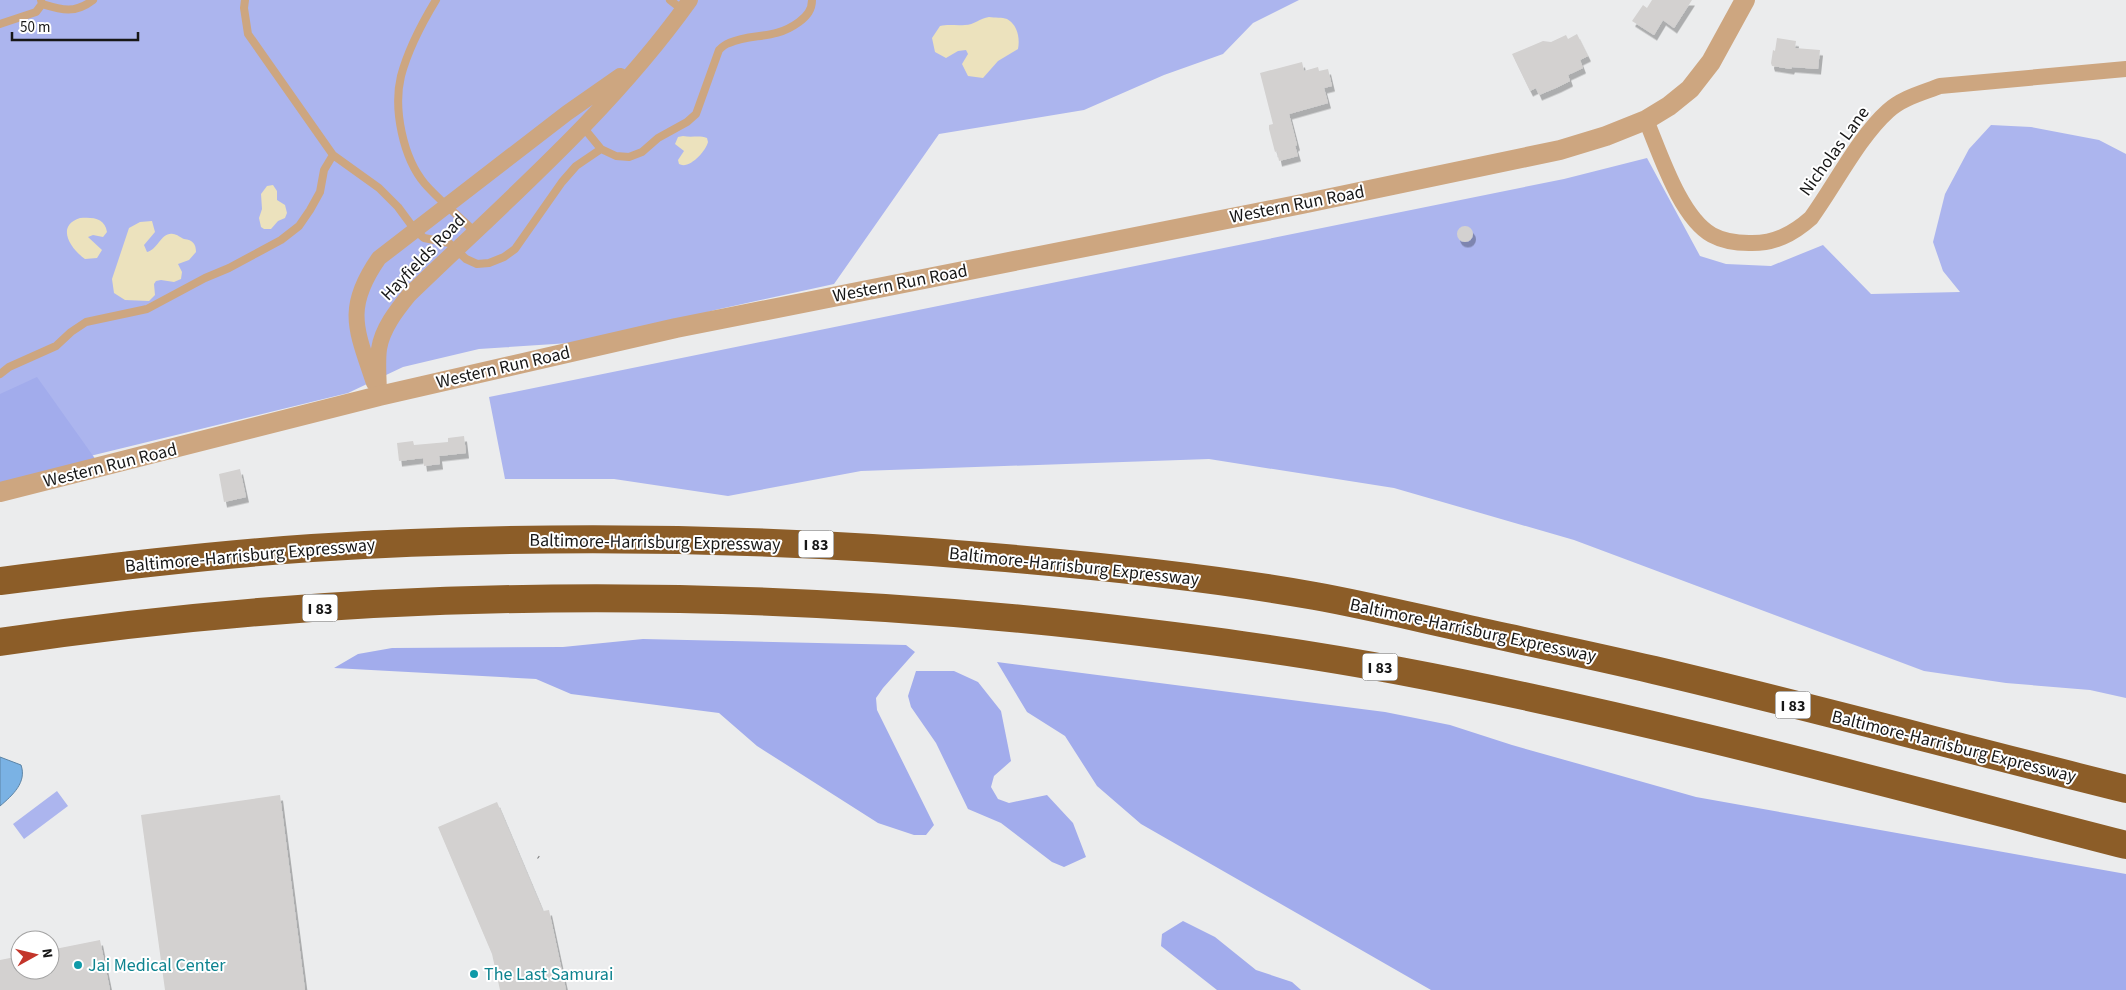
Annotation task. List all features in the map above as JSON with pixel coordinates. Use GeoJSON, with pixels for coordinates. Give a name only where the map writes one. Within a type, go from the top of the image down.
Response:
{"type":"FeatureCollection","features":[{"type":"Feature","properties":{"kind":"highway","name":"Baltimore-Harrisburg Expressway"},"geometry":{"type":"LineString","coordinates":[[0,581],[168,560],[310,548],[569,540],[696,540],[813,544],[1044,561],[1199,579],[1313,596],[1406,614],[1658,671],[2126,789]]}},
{"type":"Feature","properties":{"kind":"highway","name":"I 83"},"geometry":{"type":"LineString","coordinates":[[12,640],[206,617],[313,608],[523,600],[691,600],[805,603],[1037,620],[1169,635],[1303,654],[1456,682],[1672,731],[2126,845]]}},
{"type":"Feature","properties":{"kind":"highway"},"geometry":{"type":"LineString","coordinates":[[0,656],[15,654],[12,640]]}},
{"type":"Feature","properties":{"kind":"street","name":"Western Run Road"},"geometry":{"type":"LineString","coordinates":[[0,492],[379,396],[676,328],[1500,164],[1560,150],[1606,136],[1646,120],[1669,106],[1690,89],[1711,62],[1745,0]]}},
{"type":"Feature","properties":{"kind":"street","name":"Hayfields Road"},"geometry":{"type":"LineString","coordinates":[[379,396],[379,349],[386,327],[398,308],[409,295],[582,127],[644,59],[681,3]]}},
{"type":"Feature","properties":{"kind":"street","name":"Hayfields Road"},"geometry":{"type":"LineString","coordinates":[[379,396],[360,342],[355,316],[358,297],[366,276],[378,258],[567,113],[644,59]]}},
{"type":"Feature","properties":{"kind":"street","name":"Nicholas Lane"},"geometry":{"type":"LineString","coordinates":[[1646,120],[1681,200],[1694,219],[1712,235],[1734,243],[1759,244],[1780,239],[1798,230],[1811,218],[1872,128],[1889,110],[1912,96],[1940,86],[2126,69]]}},
{"type":"Feature","properties":{"kind":"lane"},"geometry":{"type":"LineString","coordinates":[[0,24],[36,12],[42,2],[74,10],[83,8],[93,0]]}},
{"type":"Feature","properties":{"kind":"lane"},"geometry":{"type":"LineString","coordinates":[[245,0],[244,8],[248,34],[334,155],[379,188],[424,238],[449,243],[466,259],[477,264],[489,263],[515,249],[562,182],[576,166],[601,149]]}},
{"type":"Feature","properties":{"kind":"lane"},"geometry":{"type":"LineString","coordinates":[[436,0],[426,16],[401,77],[400,125],[406,150],[425,184],[475,232]]}},
{"type":"Feature","properties":{"kind":"lane"},"geometry":{"type":"LineString","coordinates":[[582,127],[601,149],[616,156],[629,156],[642,152],[658,138],[687,122],[696,114],[719,50],[728,43],[788,30],[804,18],[812,9],[812,0]]}},
{"type":"Feature","properties":{"kind":"lane"},"geometry":{"type":"LineString","coordinates":[[0,374],[25,359],[56,346],[86,322],[148,309],[281,240],[299,226],[310,210],[320,192],[324,170],[334,155]]}},
{"type":"Feature","properties":{"kind":"path"},"geometry":{"type":"LineString","coordinates":[[538,856],[542,860]]}},
{"type":"Feature","properties":{"kind":"shaded area"},"geometry":{"type":"Polygon","coordinates":[[[0,0],[1299,0],[1253,23],[1223,54],[1164,75],[1084,110],[939,134],[834,284],[715,310],[659,326],[570,343],[479,349],[403,367],[348,393],[0,478],[0,0]]]}},
{"type":"Feature","properties":{"kind":"shaded area"},"geometry":{"type":"Polygon","coordinates":[[[1991,125],[2031,127],[2099,140],[2126,154],[2126,698],[2090,690],[2006,683],[1924,671],[1574,540],[1394,488],[1209,459],[861,471],[728,496],[614,479],[505,479],[489,397],[1564,179],[1647,158],[1700,256],[1726,264],[1771,266],[1823,245],[1871,294],[1960,292],[1943,271],[1933,242],[1945,194],[1969,149],[1991,125]]]}},
{"type":"Feature","properties":{"kind":"shaded area"},"geometry":{"type":"Polygon","coordinates":[[[37,377],[96,460],[0,486],[0,394],[37,377]]]}},
{"type":"Feature","properties":{"kind":"shaded area"},"geometry":{"type":"Polygon","coordinates":[[[643,639],[906,645],[915,652],[876,698],[877,710],[934,825],[926,835],[914,835],[878,823],[757,746],[719,713],[571,694],[536,679],[334,668],[358,654],[392,648],[563,647],[643,639]]]}},
{"type":"Feature","properties":{"kind":"shaded area"},"geometry":{"type":"Polygon","coordinates":[[[997,662],[1385,712],[1450,725],[1512,745],[1696,797],[2126,874],[2126,990],[1431,990],[1141,824],[1097,786],[1065,736],[1027,712],[997,662]]]}},
{"type":"Feature","properties":{"kind":"shaded area"},"geometry":{"type":"Polygon","coordinates":[[[916,671],[954,671],[978,682],[1001,711],[1011,761],[994,776],[991,787],[998,799],[1009,803],[1047,795],[1073,823],[1086,857],[1064,867],[1052,862],[1001,823],[968,809],[936,743],[911,707],[908,696],[916,671]]]}},
{"type":"Feature","properties":{"kind":"shaded area"},"geometry":{"type":"Polygon","coordinates":[[[0,757],[21,765],[22,777],[18,788],[0,806],[0,757]]]}},
{"type":"Feature","properties":{"kind":"shaded area"},"geometry":{"type":"Polygon","coordinates":[[[57,791],[68,806],[24,839],[13,824],[57,791]]]}},
{"type":"Feature","properties":{"kind":"shaded area"},"geometry":{"type":"Polygon","coordinates":[[[1183,921],[1215,937],[1256,970],[1292,982],[1301,990],[1217,990],[1161,946],[1162,934],[1183,921]]]}},
{"type":"Feature","properties":{"kind":"sand"},"geometry":{"type":"Polygon","coordinates":[[[989,17],[1005,18],[1011,22],[1017,32],[1019,45],[1018,49],[998,61],[983,78],[968,76],[962,64],[968,54],[966,50],[958,51],[946,58],[935,52],[932,38],[940,26],[968,25],[989,17]]]}},
{"type":"Feature","properties":{"kind":"sand"},"geometry":{"type":"Polygon","coordinates":[[[678,137],[704,137],[707,138],[708,142],[696,159],[683,165],[679,164],[678,160],[684,151],[675,144],[678,137]]]}},
{"type":"Feature","properties":{"kind":"sand"},"geometry":{"type":"Polygon","coordinates":[[[273,185],[277,191],[277,200],[285,205],[287,213],[285,218],[278,221],[271,229],[264,229],[261,227],[259,218],[262,209],[261,194],[267,186],[273,185]]]}},
{"type":"Feature","properties":{"kind":"sand"},"geometry":{"type":"Polygon","coordinates":[[[80,218],[98,219],[106,227],[107,232],[103,237],[93,235],[88,237],[102,250],[97,258],[85,259],[75,250],[68,238],[68,226],[80,218]]]}},
{"type":"Feature","properties":{"kind":"sand"},"geometry":{"type":"Polygon","coordinates":[[[152,221],[155,232],[144,245],[147,252],[151,251],[162,238],[173,234],[192,241],[196,252],[189,260],[178,264],[182,272],[181,279],[174,282],[156,281],[154,284],[155,295],[149,301],[125,300],[114,293],[112,279],[129,228],[140,222],[152,221]]]}},
{"type":"Feature","properties":{"kind":"building"},"geometry":{"type":"Polygon","coordinates":[[[1652,0],[1692,0],[1674,28],[1663,20],[1654,35],[1632,21],[1643,5],[1647,8],[1652,0]]]}},
{"type":"Feature","properties":{"kind":"building"},"geometry":{"type":"Polygon","coordinates":[[[1577,34],[1588,56],[1580,60],[1583,68],[1568,75],[1570,81],[1558,87],[1539,95],[1536,88],[1530,91],[1512,54],[1543,41],[1551,42],[1566,35],[1568,39],[1577,34]]]}},
{"type":"Feature","properties":{"kind":"building"},"geometry":{"type":"Polygon","coordinates":[[[1777,38],[1796,41],[1795,48],[1820,50],[1818,69],[1792,67],[1791,69],[1772,66],[1773,50],[1775,51],[1777,38]]]}},
{"type":"Feature","properties":{"kind":"building"},"geometry":{"type":"Polygon","coordinates":[[[1302,62],[1304,71],[1318,67],[1319,71],[1328,69],[1332,86],[1324,88],[1328,103],[1289,114],[1298,156],[1279,161],[1269,129],[1269,125],[1273,124],[1260,73],[1302,62]]]}},
{"type":"Feature","properties":{"kind":"building"},"geometry":{"type":"Polygon","coordinates":[[[1465,226],[1473,234],[1465,242],[1457,234],[1465,226]]]}},
{"type":"Feature","properties":{"kind":"building"},"geometry":{"type":"Polygon","coordinates":[[[464,436],[466,453],[439,456],[440,464],[424,466],[423,458],[399,461],[397,443],[413,441],[414,445],[448,442],[448,438],[464,436]]]}},
{"type":"Feature","properties":{"kind":"building"},"geometry":{"type":"Polygon","coordinates":[[[240,469],[246,497],[224,502],[219,474],[240,469]]]}},
{"type":"Feature","properties":{"kind":"building"},"geometry":{"type":"Polygon","coordinates":[[[280,795],[305,990],[165,990],[141,815],[280,795]]]}},
{"type":"Feature","properties":{"kind":"building"},"geometry":{"type":"Polygon","coordinates":[[[497,802],[543,911],[549,910],[566,990],[500,990],[492,954],[438,827],[497,802]]]}},
{"type":"Feature","properties":{"kind":"building","name":"Jai Medical Center"},"geometry":{"type":"Polygon","coordinates":[[[100,940],[110,990],[0,990],[0,960],[10,958],[10,980],[60,980],[60,948],[100,940]]]}},
{"type":"Feature","properties":{"kind":"place","name":"Jai Medical Center"},"geometry":{"type":"Point","coordinates":[78,965]}},
{"type":"Feature","properties":{"kind":"place","name":"The Last Samurai"},"geometry":{"type":"Point","coordinates":[474,974]}}]}
